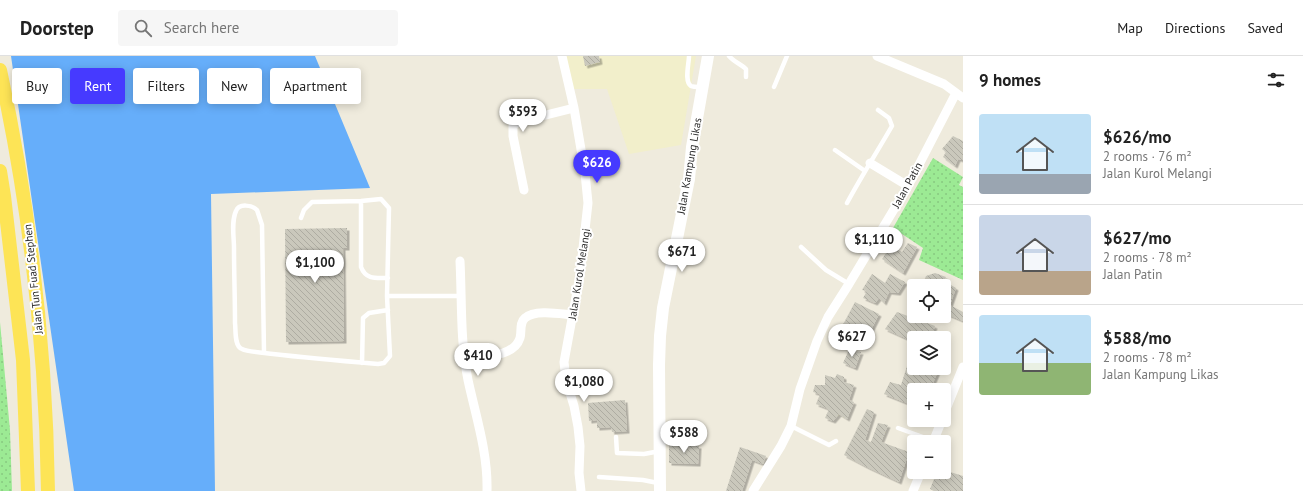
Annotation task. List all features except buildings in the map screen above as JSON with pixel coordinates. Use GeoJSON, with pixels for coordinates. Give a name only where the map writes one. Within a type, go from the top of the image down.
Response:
{"type":"FeatureCollection","features":[{"type":"Feature","properties":{"kind":"highway","name":"Jalan Tun Fuad Stephen"},"geometry":{"type":"LineString","coordinates":[[0,70],[13,129],[36,286],[47,432],[48,491]]}},
{"type":"Feature","properties":{"kind":"highway","name":"Jalan Tun Fuad Stephen"},"geometry":{"type":"LineString","coordinates":[[0,171],[23,360],[28,491]]}},
{"type":"Feature","properties":{"kind":"main road","name":"Jalan Kampung Likas"},"geometry":{"type":"LineString","coordinates":[[660,487],[660,336],[663,308],[689,178],[692,146],[708,56]]}},
{"type":"Feature","properties":{"kind":"street","name":"Jalan Kurol Melangi"},"geometry":{"type":"LineString","coordinates":[[562,56],[574,108],[586,172],[588,203],[582,256],[564,362],[566,380],[574,406],[579,440],[581,491]]}},
{"type":"Feature","properties":{"kind":"street"},"geometry":{"type":"LineString","coordinates":[[881,57],[944,84],[960,95]]}},
{"type":"Feature","properties":{"kind":"street","name":"Jalan Patin"},"geometry":{"type":"LineString","coordinates":[[753,491],[781,446],[791,426],[800,390],[817,341],[828,317],[908,186],[960,95]]}},
{"type":"Feature","properties":{"kind":"street"},"geometry":{"type":"LineString","coordinates":[[524,190],[512,126],[518,122],[574,108]]}},
{"type":"Feature","properties":{"kind":"street"},"geometry":{"type":"LineString","coordinates":[[868,167],[908,186]]}},
{"type":"Feature","properties":{"kind":"street"},"geometry":{"type":"LineString","coordinates":[[460,261],[463,343],[468,379],[484,446],[488,475],[487,491]]}},
{"type":"Feature","properties":{"kind":"street"},"geometry":{"type":"LineString","coordinates":[[478,355],[490,356],[511,350],[518,344],[521,325],[525,318],[538,313],[573,315]]}},
{"type":"Feature","properties":{"kind":"street"},"geometry":{"type":"LineString","coordinates":[[951,397],[963,367]]}},
{"type":"Feature","properties":{"kind":"street"},"geometry":{"type":"LineString","coordinates":[[913,491],[918,479]]}},
{"type":"Feature","properties":{"kind":"lane"},"geometry":{"type":"LineString","coordinates":[[689,56],[688,84],[691,86],[703,87]]}},
{"type":"Feature","properties":{"kind":"lane"},"geometry":{"type":"LineString","coordinates":[[729,56],[734,62],[746,69],[746,77]]}},
{"type":"Feature","properties":{"kind":"lane"},"geometry":{"type":"LineString","coordinates":[[774,87],[787,56]]}},
{"type":"Feature","properties":{"kind":"lane"},"geometry":{"type":"LineString","coordinates":[[847,203],[857,183],[892,126],[889,118],[878,110]]}},
{"type":"Feature","properties":{"kind":"lane"},"geometry":{"type":"LineString","coordinates":[[835,150],[868,167]]}},
{"type":"Feature","properties":{"kind":"lane"},"geometry":{"type":"LineString","coordinates":[[264,352],[262,225],[258,210],[252,207],[244,206],[236,211],[233,228],[236,336],[239,346],[242,349],[264,352],[362,363],[384,363],[390,356],[387,296],[389,208],[381,199],[312,202],[304,210],[301,218]]}},
{"type":"Feature","properties":{"kind":"lane"},"geometry":{"type":"LineString","coordinates":[[361,201],[361,267],[364,274],[367,276],[388,278]]}},
{"type":"Feature","properties":{"kind":"lane"},"geometry":{"type":"LineString","coordinates":[[801,247],[826,270],[849,284]]}},
{"type":"Feature","properties":{"kind":"lane"},"geometry":{"type":"LineString","coordinates":[[387,296],[462,296]]}},
{"type":"Feature","properties":{"kind":"lane"},"geometry":{"type":"LineString","coordinates":[[362,363],[362,322],[369,312],[388,310]]}},
{"type":"Feature","properties":{"kind":"lane"},"geometry":{"type":"LineString","coordinates":[[791,426],[829,445],[836,441]]}},
{"type":"Feature","properties":{"kind":"lane"},"geometry":{"type":"LineString","coordinates":[[898,428],[917,435]]}},
{"type":"Feature","properties":{"kind":"lane"},"geometry":{"type":"LineString","coordinates":[[616,437],[617,453],[644,454],[660,451]]}},
{"type":"Feature","properties":{"kind":"lane"},"geometry":{"type":"LineString","coordinates":[[599,477],[643,480],[660,487]]}},
{"type":"Feature","properties":{"kind":"shaded area"},"geometry":{"type":"Polygon","coordinates":[[[564,56],[696,56],[681,145],[629,154],[607,89],[571,89],[564,56]]]}},
{"type":"Feature","properties":{"kind":"green space"},"geometry":{"type":"Polygon","coordinates":[[[933,158],[963,177],[959,185],[963,187],[963,280],[919,260],[923,248],[893,228],[933,158]]]}},
{"type":"Feature","properties":{"kind":"green space"},"geometry":{"type":"Polygon","coordinates":[[[0,322],[10,430],[12,491],[0,491],[0,322]]]}},
{"type":"Feature","properties":{"kind":"water"},"geometry":{"type":"Polygon","coordinates":[[[11,56],[315,56],[320,68],[270,68],[270,104],[335,104],[370,188],[211,194],[215,491],[74,491],[18,104],[62,104],[62,68],[13,68],[11,56]]]}}]}
